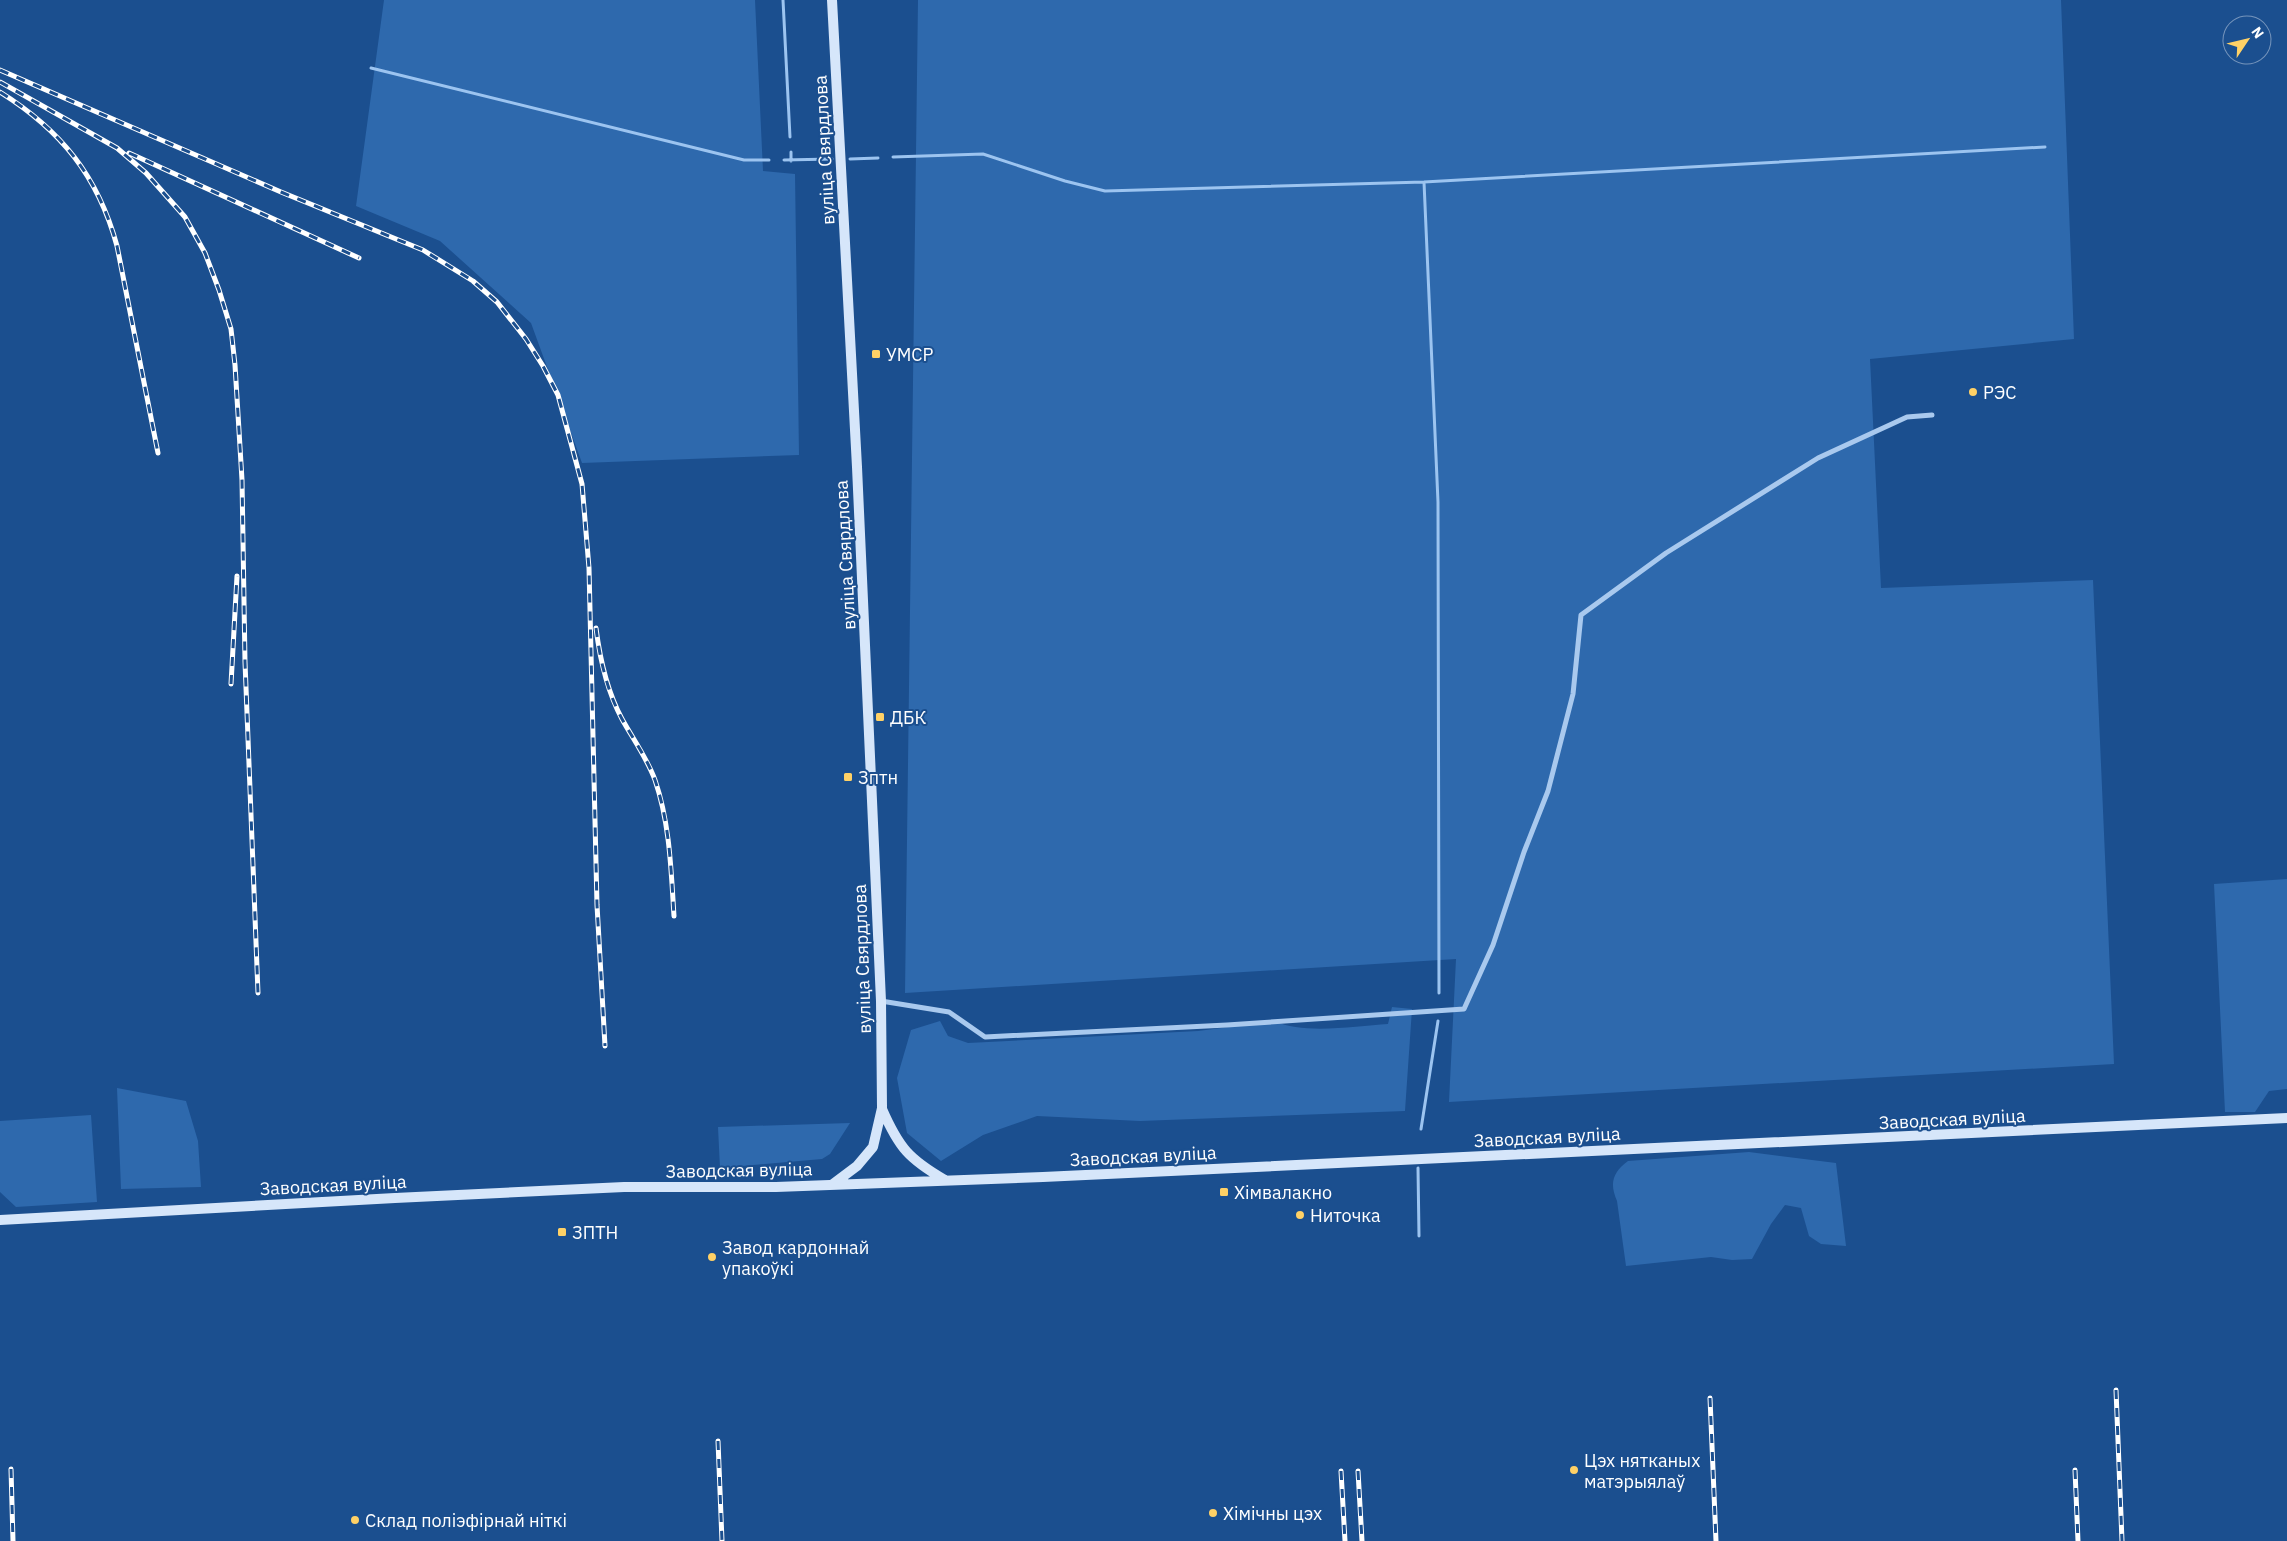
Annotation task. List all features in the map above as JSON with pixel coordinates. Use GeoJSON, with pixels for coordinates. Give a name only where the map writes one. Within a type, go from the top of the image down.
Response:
{"type":"FeatureCollection","features":[{"type":"Feature","properties":{"kind":"main road","name":"вуліца Свярдлова"},"geometry":{"type":"LineString","coordinates":[[832,0],[857,477],[881,1002],[882,1108]]}},
{"type":"Feature","properties":{"kind":"main road"},"geometry":{"type":"LineString","coordinates":[[882,1108],[903,1150],[923,1167],[946,1181]]}},
{"type":"Feature","properties":{"kind":"main road"},"geometry":{"type":"LineString","coordinates":[[833,1184],[856,1166],[872,1147],[882,1108]]}},
{"type":"Feature","properties":{"kind":"main road","name":"Заводская вуліца"},"geometry":{"type":"LineString","coordinates":[[0,1220],[615,1188],[739,1188],[946,1181],[1895,1138],[2287,1118]]}},
{"type":"Feature","properties":{"kind":"street"},"geometry":{"type":"LineString","coordinates":[[881,1002],[949,1012],[985,1037],[1227,1025],[1464,1009],[1493,945],[1524,852],[1548,791],[1573,694],[1581,615],[1666,553],[1818,458],[1907,417],[1932,415]]}},
{"type":"Feature","properties":{"kind":"shaded area"},"geometry":{"type":"Polygon","coordinates":[[[384,0],[755,0],[763,171],[795,174],[799,455],[582,463],[531,323],[440,241],[356,206],[384,0]]]}},
{"type":"Feature","properties":{"kind":"shaded area"},"geometry":{"type":"Polygon","coordinates":[[[918,0],[2061,0],[2074,339],[1870,359],[1881,588],[2093,580],[2114,1064],[1449,1102],[1456,959],[905,993],[918,0]]]}},
{"type":"Feature","properties":{"kind":"shaded area"},"geometry":{"type":"Polygon","coordinates":[[[2287,879],[2287,1089],[2269,1091],[2255,1112],[2225,1112],[2214,884],[2287,879]]]}},
{"type":"Feature","properties":{"kind":"shaded area"},"geometry":{"type":"Polygon","coordinates":[[[1392,1007],[1412,1009],[1405,1111],[1140,1121],[1037,1116],[983,1135],[941,1161],[907,1133],[897,1078],[911,1030],[940,1021],[948,1036],[968,1043],[1198,1031],[1275,1021],[1300,1028],[1315,1029],[1388,1024],[1392,1007]]]}},
{"type":"Feature","properties":{"kind":"shaded area"},"geometry":{"type":"Polygon","coordinates":[[[117,1088],[186,1101],[198,1141],[201,1187],[121,1189],[117,1088]]]}},
{"type":"Feature","properties":{"kind":"shaded area"},"geometry":{"type":"Polygon","coordinates":[[[91,1115],[97,1202],[16,1207],[0,1192],[0,1121],[91,1115]]]}},
{"type":"Feature","properties":{"kind":"shaded area"},"geometry":{"type":"Polygon","coordinates":[[[850,1123],[830,1154],[822,1159],[720,1168],[718,1127],[850,1123]]]}},
{"type":"Feature","properties":{"kind":"shaded area"},"geometry":{"type":"Polygon","coordinates":[[[1749,1152],[1836,1163],[1846,1246],[1821,1244],[1809,1236],[1801,1208],[1785,1205],[1771,1224],[1752,1259],[1732,1260],[1711,1257],[1626,1266],[1617,1201],[1613,1189],[1614,1178],[1623,1165],[1628,1161],[1749,1152]]]}},
{"type":"Feature","properties":{"kind":"waterway"},"geometry":{"type":"LineString","coordinates":[[783,0],[790,137]]}},
{"type":"Feature","properties":{"kind":"waterway"},"geometry":{"type":"LineString","coordinates":[[371,68],[744,160],[769,160]]}},
{"type":"Feature","properties":{"kind":"waterway"},"geometry":{"type":"LineString","coordinates":[[893,157],[983,154],[1065,181],[1105,191],[1424,182],[2045,147]]}},
{"type":"Feature","properties":{"kind":"waterway"},"geometry":{"type":"LineString","coordinates":[[791,152],[791,161]]}},
{"type":"Feature","properties":{"kind":"waterway"},"geometry":{"type":"LineString","coordinates":[[850,159],[878,158]]}},
{"type":"Feature","properties":{"kind":"waterway"},"geometry":{"type":"LineString","coordinates":[[784,160],[832,159]]}},
{"type":"Feature","properties":{"kind":"waterway"},"geometry":{"type":"LineString","coordinates":[[1424,182],[1438,502],[1439,993]]}},
{"type":"Feature","properties":{"kind":"waterway"},"geometry":{"type":"LineString","coordinates":[[1421,1129],[1438,1021]]}},
{"type":"Feature","properties":{"kind":"waterway"},"geometry":{"type":"LineString","coordinates":[[1418,1168],[1419,1236]]}},
{"type":"Feature","properties":{"kind":"railway"},"geometry":{"type":"LineString","coordinates":[[0,70],[281,192],[423,250],[473,281],[497,302],[526,339],[543,366],[558,395],[582,484],[589,568],[597,905],[605,1046]]}},
{"type":"Feature","properties":{"kind":"railway"},"geometry":{"type":"LineString","coordinates":[[0,82],[117,148],[146,173],[185,217],[205,253],[231,329],[242,480],[245,662],[258,993]]}},
{"type":"Feature","properties":{"kind":"railway"},"geometry":{"type":"LineString","coordinates":[[0,92],[41,122],[59,139],[88,177],[99,198],[117,246],[158,453]]}},
{"type":"Feature","properties":{"kind":"railway"},"geometry":{"type":"LineString","coordinates":[[129,153],[359,258]]}},
{"type":"Feature","properties":{"kind":"railway"},"geometry":{"type":"LineString","coordinates":[[231,684],[237,576]]}},
{"type":"Feature","properties":{"kind":"railway"},"geometry":{"type":"LineString","coordinates":[[596,628],[602,663],[612,697],[622,719],[648,764],[660,797],[667,830],[674,916]]}},
{"type":"Feature","properties":{"kind":"railway"},"geometry":{"type":"LineString","coordinates":[[2116,1390],[2122,1541]]}},
{"type":"Feature","properties":{"kind":"railway"},"geometry":{"type":"LineString","coordinates":[[1710,1398],[1716,1541]]}},
{"type":"Feature","properties":{"kind":"railway"},"geometry":{"type":"LineString","coordinates":[[718,1441],[722,1541]]}},
{"type":"Feature","properties":{"kind":"railway"},"geometry":{"type":"LineString","coordinates":[[11,1469],[13,1541]]}},
{"type":"Feature","properties":{"kind":"railway"},"geometry":{"type":"LineString","coordinates":[[2075,1470],[2078,1541]]}},
{"type":"Feature","properties":{"kind":"railway"},"geometry":{"type":"LineString","coordinates":[[1341,1471],[1345,1541]]}},
{"type":"Feature","properties":{"kind":"railway"},"geometry":{"type":"LineString","coordinates":[[1358,1471],[1362,1541]]}},
{"type":"Feature","properties":{"kind":"place","name":"УМСР"},"geometry":{"type":"Point","coordinates":[876,354]}},
{"type":"Feature","properties":{"kind":"place","name":"РЭС"},"geometry":{"type":"Point","coordinates":[1973,392]}},
{"type":"Feature","properties":{"kind":"place","name":"ДБК"},"geometry":{"type":"Point","coordinates":[880,717]}},
{"type":"Feature","properties":{"kind":"place","name":"Зптн"},"geometry":{"type":"Point","coordinates":[848,777]}},
{"type":"Feature","properties":{"kind":"place","name":"Хімвалакно"},"geometry":{"type":"Point","coordinates":[1224,1192]}},
{"type":"Feature","properties":{"kind":"place","name":"Ниточка"},"geometry":{"type":"Point","coordinates":[1300,1215]}},
{"type":"Feature","properties":{"kind":"place","name":"ЗПТН"},"geometry":{"type":"Point","coordinates":[562,1232]}},
{"type":"Feature","properties":{"kind":"place","name":"Завод кардоннай упакоўкі"},"geometry":{"type":"Point","coordinates":[712,1257]}},
{"type":"Feature","properties":{"kind":"place","name":"Цэх нятканых матэрыялаў"},"geometry":{"type":"Point","coordinates":[1574,1470]}},
{"type":"Feature","properties":{"kind":"place","name":"Хімічны цэх"},"geometry":{"type":"Point","coordinates":[1213,1513]}},
{"type":"Feature","properties":{"kind":"place","name":"Склад поліэфірнай ніткі"},"geometry":{"type":"Point","coordinates":[355,1520]}}]}
